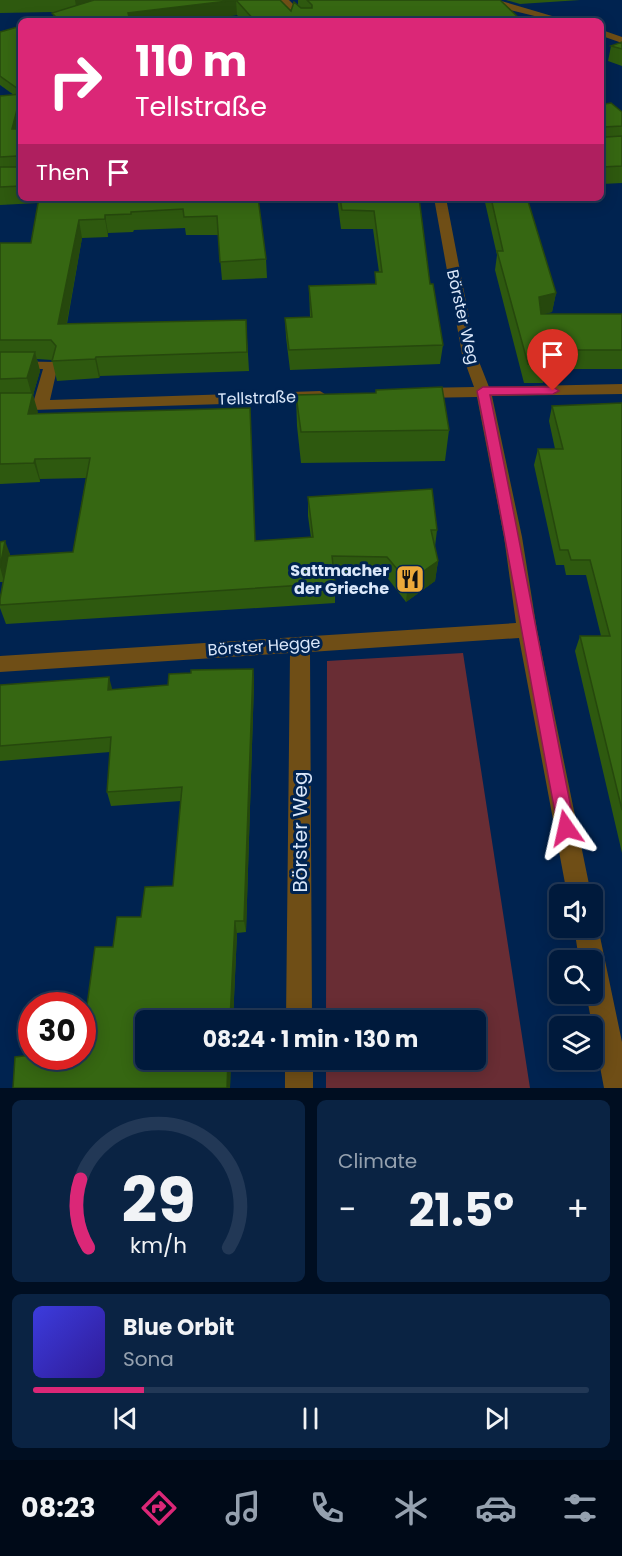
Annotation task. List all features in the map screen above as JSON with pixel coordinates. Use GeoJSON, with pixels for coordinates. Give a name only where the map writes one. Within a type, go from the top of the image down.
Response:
{"type":"FeatureCollection","features":[{"type":"Feature","properties":{"kind":"street"},"geometry":{"type":"LineString","coordinates":[[474,0],[498,3],[554,18]]}},
{"type":"Feature","properties":{"kind":"street"},"geometry":{"type":"LineString","coordinates":[[285,1],[302,1]]}},
{"type":"Feature","properties":{"kind":"street"},"geometry":{"type":"LineString","coordinates":[[285,1],[303,18]]}},
{"type":"Feature","properties":{"kind":"street"},"geometry":{"type":"LineString","coordinates":[[604,34],[622,40]]}},
{"type":"Feature","properties":{"kind":"street","name":"Börster Weg"},"geometry":{"type":"LineString","coordinates":[[441,201],[469,354],[483,391],[513,537],[527,630],[577,884]]}},
{"type":"Feature","properties":{"kind":"street"},"geometry":{"type":"LineString","coordinates":[[0,365],[51,364],[48,383],[40,405]]}},
{"type":"Feature","properties":{"kind":"street"},"geometry":{"type":"LineString","coordinates":[[404,394],[622,389]]}},
{"type":"Feature","properties":{"kind":"street","name":"Tellstraße"},"geometry":{"type":"LineString","coordinates":[[0,406],[334,396]]}},
{"type":"Feature","properties":{"kind":"street","name":"Börster Hegge"},"geometry":{"type":"LineString","coordinates":[[0,664],[527,630]]}},
{"type":"Feature","properties":{"kind":"street","name":"Börster Weg"},"geometry":{"type":"LineString","coordinates":[[299,1010],[300,644]]}},
{"type":"Feature","properties":{"kind":"street"},"geometry":{"type":"LineString","coordinates":[[601,1004],[618,1088]]}},
{"type":"Feature","properties":{"kind":"street"},"geometry":{"type":"LineString","coordinates":[[299,1070],[299,1088]]}},
{"type":"Feature","properties":{"kind":"shaded area"},"geometry":{"type":"Polygon","coordinates":[[[463,653],[530,1088],[326,1088],[326,1070],[486,1070],[486,1010],[326,1010],[327,661],[463,653]]]}},
{"type":"Feature","properties":{"kind":"building"},"geometry":{"type":"Polygon","coordinates":[[[94,0],[236,0],[128,13],[129,18],[57,18],[52,13],[94,0]]]}},
{"type":"Feature","properties":{"kind":"building"},"geometry":{"type":"Polygon","coordinates":[[[236,0],[280,0],[291,11],[294,2],[301,8],[312,8],[307,0],[500,0],[519,18],[252,18],[236,0]]]}},
{"type":"Feature","properties":{"kind":"building"},"geometry":{"type":"Polygon","coordinates":[[[18,27],[18,89],[0,76],[0,32],[18,27]]]}},
{"type":"Feature","properties":{"kind":"building"},"geometry":{"type":"Polygon","coordinates":[[[622,42],[622,49],[611,46],[622,42]]]}},
{"type":"Feature","properties":{"kind":"building"},"geometry":{"type":"Polygon","coordinates":[[[18,94],[18,106],[12,129],[18,129],[18,160],[17,156],[0,157],[0,96],[18,94]]]}},
{"type":"Feature","properties":{"kind":"building"},"geometry":{"type":"Polygon","coordinates":[[[604,103],[611,103],[622,112],[622,126],[604,127],[604,103]]]}},
{"type":"Feature","properties":{"kind":"building"},"geometry":{"type":"Polygon","coordinates":[[[604,135],[606,137],[622,136],[622,166],[604,167],[604,135]]]}},
{"type":"Feature","properties":{"kind":"building"},"geometry":{"type":"Polygon","coordinates":[[[18,166],[18,186],[0,187],[0,167],[18,166]]]}},
{"type":"Feature","properties":{"kind":"building"},"geometry":{"type":"Polygon","coordinates":[[[38,201],[258,201],[266,259],[220,262],[217,216],[184,217],[183,209],[131,212],[131,214],[105,215],[105,219],[79,220],[58,324],[246,320],[247,352],[96,357],[95,359],[52,361],[56,346],[51,340],[0,340],[0,243],[31,243],[38,201]]]}},
{"type":"Feature","properties":{"kind":"building"},"geometry":{"type":"Polygon","coordinates":[[[340,201],[419,201],[430,284],[433,284],[443,345],[289,350],[285,318],[312,317],[309,286],[376,284],[375,272],[382,272],[374,211],[342,210],[340,201]]]}},
{"type":"Feature","properties":{"kind":"building"},"geometry":{"type":"Polygon","coordinates":[[[492,201],[528,201],[556,293],[539,297],[541,314],[622,314],[622,350],[545,350],[547,364],[528,364],[497,251],[503,251],[492,201]]]}},
{"type":"Feature","properties":{"kind":"building"},"geometry":{"type":"Polygon","coordinates":[[[0,352],[35,352],[27,378],[0,379],[0,352]]]}},
{"type":"Feature","properties":{"kind":"building"},"geometry":{"type":"Polygon","coordinates":[[[442,387],[449,430],[301,432],[296,395],[376,393],[376,390],[442,387]]]}},
{"type":"Feature","properties":{"kind":"building"},"geometry":{"type":"Polygon","coordinates":[[[0,393],[33,393],[28,414],[250,408],[255,541],[313,537],[308,497],[432,489],[437,530],[431,530],[438,561],[408,582],[387,557],[332,556],[335,583],[0,605],[8,556],[73,552],[90,458],[35,459],[34,463],[0,464],[0,393]]]}},
{"type":"Feature","properties":{"kind":"building"},"geometry":{"type":"Polygon","coordinates":[[[622,403],[622,810],[580,636],[610,636],[590,560],[571,560],[568,550],[560,550],[538,449],[563,449],[552,406],[622,403]]]}},
{"type":"Feature","properties":{"kind":"building"},"geometry":{"type":"Polygon","coordinates":[[[5,541],[0,567],[0,542],[5,541]]]}},
{"type":"Feature","properties":{"kind":"building"},"geometry":{"type":"Polygon","coordinates":[[[253,669],[244,921],[235,921],[231,1010],[135,1010],[135,1070],[228,1070],[227,1088],[13,1088],[15,1057],[18,1057],[18,1070],[96,1070],[96,992],[89,992],[95,947],[113,947],[117,917],[141,917],[145,887],[173,886],[182,787],[107,792],[111,737],[0,746],[0,685],[109,677],[108,690],[168,685],[169,674],[191,673],[191,670],[253,669]]]}},
{"type":"Feature","properties":{"kind":"place","name":"Sattmacher der Grieche"},"geometry":{"type":"Point","coordinates":[410,579]}},
{"type":"Feature","properties":{"kind":"route"},"geometry":{"type":"LineString","coordinates":[[553,391],[483,391],[513,537],[527,630],[566,828]]}}]}
